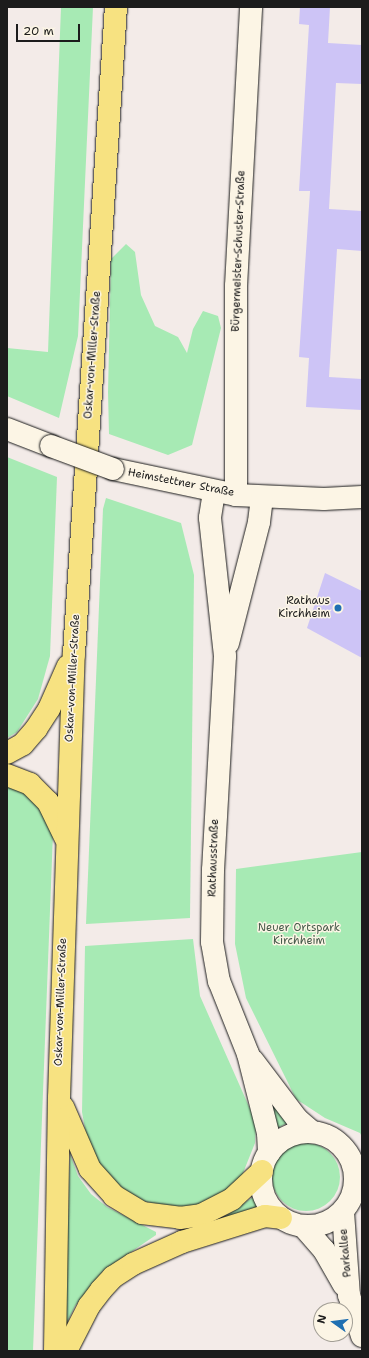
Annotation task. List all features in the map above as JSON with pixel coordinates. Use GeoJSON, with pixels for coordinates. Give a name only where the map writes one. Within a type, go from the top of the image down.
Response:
{"type":"FeatureCollection","features":[{"type":"Feature","properties":{"kind":"main road","name":"Oskar-von-Miller-Straße"},"geometry":{"type":"LineString","coordinates":[[55,1351],[59,1098],[66,839],[74,654],[116,7]]}},
{"type":"Feature","properties":{"kind":"main road"},"geometry":{"type":"LineString","coordinates":[[7,753],[23,744],[50,709],[74,654]]}},
{"type":"Feature","properties":{"kind":"main road"},"geometry":{"type":"LineString","coordinates":[[7,775],[30,784],[48,802],[66,839]]}},
{"type":"Feature","properties":{"kind":"main road"},"geometry":{"type":"LineString","coordinates":[[59,1098],[81,1153],[90,1169],[114,1196],[142,1213],[180,1218],[201,1216],[232,1199],[265,1162]]}},
{"type":"Feature","properties":{"kind":"main road"},"geometry":{"type":"LineString","coordinates":[[66,1351],[89,1306],[101,1290],[113,1277],[133,1264],[150,1254],[182,1242],[265,1216],[281,1218]]}},
{"type":"Feature","properties":{"kind":"street","name":"Bürgermeister-Schuster-Straße"},"geometry":{"type":"LineString","coordinates":[[236,495],[236,286],[250,7]]}},
{"type":"Feature","properties":{"kind":"street","name":"Heimstettner Straße"},"geometry":{"type":"LineString","coordinates":[[7,429],[113,469],[214,492],[262,497],[324,500],[362,498]]}},
{"type":"Feature","properties":{"kind":"street","name":"Rathausstraße"},"geometry":{"type":"LineString","coordinates":[[214,492],[210,518],[225,656],[213,870],[212,942],[219,980],[248,1054],[268,1133],[265,1162]]}},
{"type":"Feature","properties":{"kind":"street","name":"Rathausstraße"},"geometry":{"type":"LineString","coordinates":[[225,656],[259,522],[262,497]]}},
{"type":"Feature","properties":{"kind":"street","name":"Rathausstraße"},"geometry":{"type":"LineString","coordinates":[[248,1054],[297,1119],[312,1132]]}},
{"type":"Feature","properties":{"kind":"street"},"geometry":{"type":"LineString","coordinates":[[312,1132],[322,1134],[336,1141],[352,1162],[355,1172],[353,1193],[343,1212],[324,1224],[303,1226],[281,1218],[264,1197],[265,1162],[288,1137],[312,1132]]}},
{"type":"Feature","properties":{"kind":"street","name":"Parkallee"},"geometry":{"type":"LineString","coordinates":[[343,1212],[349,1295]]}},
{"type":"Feature","properties":{"kind":"street","name":"Parkallee"},"geometry":{"type":"LineString","coordinates":[[303,1226],[327,1254],[349,1295],[362,1336]]}},
{"type":"Feature","properties":{"kind":"green space"},"geometry":{"type":"Polygon","coordinates":[[[61,7],[93,7],[78,336],[59,418],[7,396],[7,348],[48,352],[61,7]]]}},
{"type":"Feature","properties":{"kind":"green space"},"geometry":{"type":"Polygon","coordinates":[[[126,244],[135,252],[141,295],[155,326],[178,337],[187,353],[193,329],[203,311],[218,316],[221,328],[192,445],[168,455],[109,434],[108,392],[111,259],[126,244]]]}},
{"type":"Feature","properties":{"kind":"green space"},"geometry":{"type":"Polygon","coordinates":[[[7,457],[57,477],[50,656],[38,699],[17,732],[7,738],[7,457]]]}},
{"type":"Feature","properties":{"kind":"green space"},"geometry":{"type":"Polygon","coordinates":[[[106,498],[181,523],[194,575],[190,918],[86,924],[103,509],[106,498]]]}},
{"type":"Feature","properties":{"kind":"green space"},"geometry":{"type":"Polygon","coordinates":[[[7,782],[35,795],[53,833],[33,1351],[7,1351],[7,782]]]}},
{"type":"Feature","properties":{"kind":"green space","name":"Neuer Ortspark Kirchheim"},"geometry":{"type":"Polygon","coordinates":[[[362,852],[362,1137],[360,1133],[325,1118],[296,1099],[246,998],[235,944],[236,869],[362,852]]]}},
{"type":"Feature","properties":{"kind":"green space"},"geometry":{"type":"Polygon","coordinates":[[[193,939],[200,996],[251,1111],[256,1126],[255,1143],[239,1183],[197,1208],[174,1208],[143,1201],[120,1188],[101,1167],[86,1134],[82,1112],[85,946],[193,939]]]}},
{"type":"Feature","properties":{"kind":"green space"},"geometry":{"type":"Polygon","coordinates":[[[265,1094],[287,1123],[276,1129],[265,1094]]]}},
{"type":"Feature","properties":{"kind":"green space"},"geometry":{"type":"Polygon","coordinates":[[[306,1143],[319,1145],[330,1153],[338,1164],[340,1177],[338,1190],[330,1201],[319,1209],[306,1211],[293,1209],[282,1201],[274,1190],[272,1177],[274,1164],[282,1153],[293,1145],[306,1143]]]}},
{"type":"Feature","properties":{"kind":"green space"},"geometry":{"type":"Polygon","coordinates":[[[70,1154],[78,1176],[91,1194],[107,1207],[156,1232],[156,1235],[103,1271],[75,1306],[65,1327],[70,1154]]]}},
{"type":"Feature","properties":{"kind":"green space"},"geometry":{"type":"Polygon","coordinates":[[[253,1197],[259,1209],[224,1220],[224,1217],[253,1197]]]}},
{"type":"Feature","properties":{"kind":"building"},"geometry":{"type":"Polygon","coordinates":[[[300,7],[330,7],[328,43],[362,45],[362,84],[336,83],[329,209],[362,211],[362,251],[337,249],[329,377],[362,379],[362,410],[306,407],[309,358],[299,357],[310,191],[299,191],[309,25],[299,24],[300,7]]]}},
{"type":"Feature","properties":{"kind":"building","name":"Rathaus Kirchheim"},"geometry":{"type":"Polygon","coordinates":[[[325,573],[362,591],[362,658],[307,628],[325,573]]]}},
{"type":"Feature","properties":{"kind":"place","name":"Rathaus Kirchheim"},"geometry":{"type":"Point","coordinates":[338,608]}}]}
